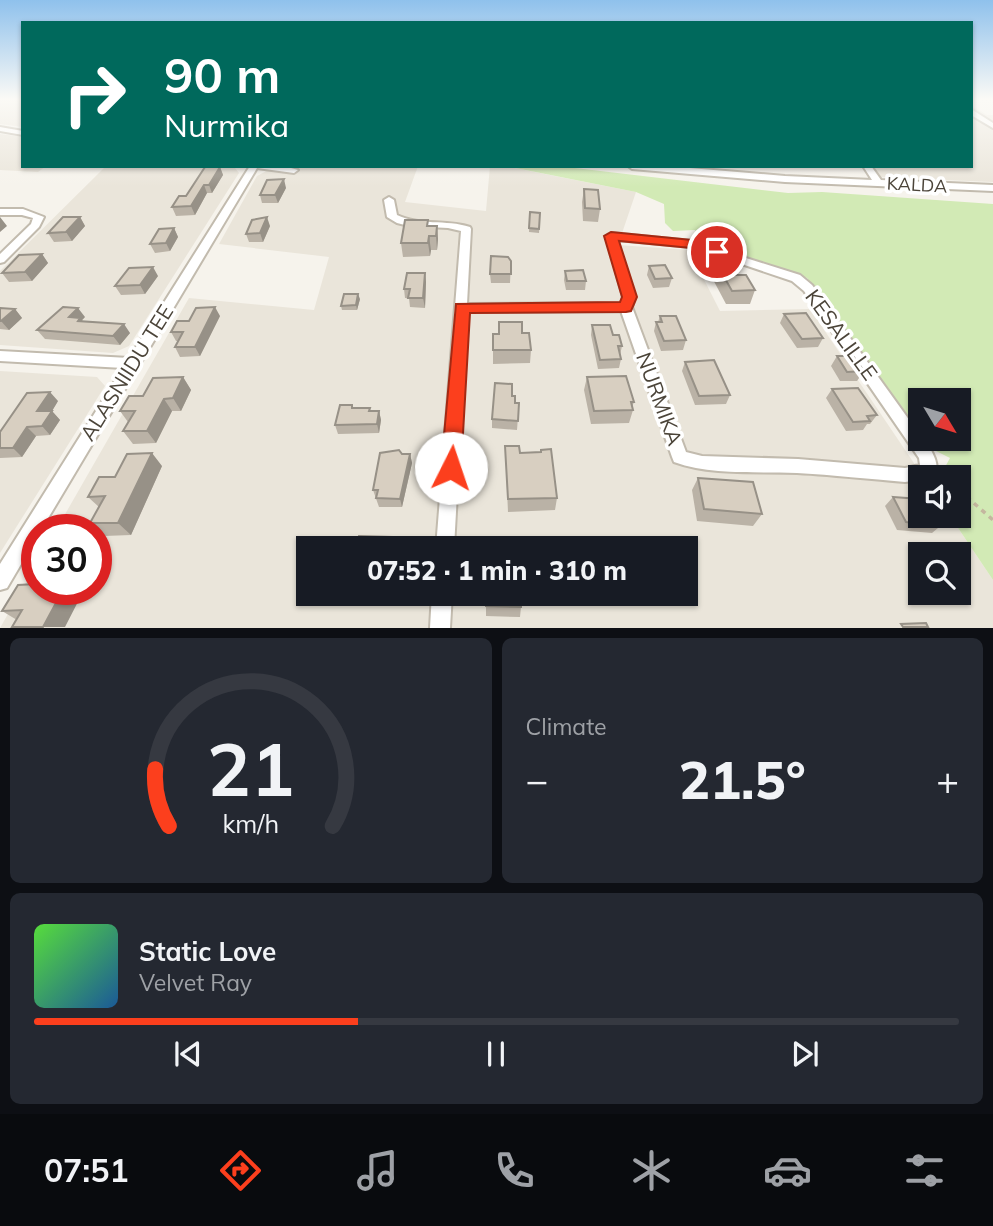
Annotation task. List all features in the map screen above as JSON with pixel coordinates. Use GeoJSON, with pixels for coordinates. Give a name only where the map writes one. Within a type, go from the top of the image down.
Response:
{"type":"FeatureCollection","features":[{"type":"Feature","properties":{"kind":"street"},"geometry":{"type":"LineString","coordinates":[[0,129],[21,132]]}},
{"type":"Feature","properties":{"kind":"street","name":"ALASNIIDU TEE"},"geometry":{"type":"LineString","coordinates":[[0,581],[255,168]]}},
{"type":"Feature","properties":{"kind":"street","name":"ALASNIIDU TEE"},"geometry":{"type":"LineString","coordinates":[[274,168],[293,170]]}},
{"type":"Feature","properties":{"kind":"street","name":"KALDA"},"geometry":{"type":"LineString","coordinates":[[656,168],[785,179],[993,188]]}},
{"type":"Feature","properties":{"kind":"street"},"geometry":{"type":"LineString","coordinates":[[868,168],[878,183]]}},
{"type":"Feature","properties":{"kind":"street"},"geometry":{"type":"LineString","coordinates":[[389,200],[393,217],[401,222],[449,224],[466,229],[446,536]]}},
{"type":"Feature","properties":{"kind":"street"},"geometry":{"type":"LineString","coordinates":[[0,212],[23,212],[39,218],[36,225],[0,260]]}},
{"type":"Feature","properties":{"kind":"street","name":"KESALILLE"},"geometry":{"type":"LineString","coordinates":[[626,307],[629,297],[611,236],[692,244],[796,278],[823,308],[927,456],[928,465]]}},
{"type":"Feature","properties":{"kind":"street"},"geometry":{"type":"LineString","coordinates":[[462,308],[626,307]]}},
{"type":"Feature","properties":{"kind":"street","name":"NURMIKA"},"geometry":{"type":"LineString","coordinates":[[626,307],[680,457],[702,463],[798,466],[908,475]]}},
{"type":"Feature","properties":{"kind":"street"},"geometry":{"type":"LineString","coordinates":[[0,355],[134,363]]}},
{"type":"Feature","properties":{"kind":"street"},"geometry":{"type":"LineString","coordinates":[[440,628],[441,606]]}},
{"type":"Feature","properties":{"kind":"path"},"geometry":{"type":"LineString","coordinates":[[971,501],[993,520]]}},
{"type":"Feature","properties":{"kind":"shaded area"},"geometry":{"type":"Polygon","coordinates":[[[973,128],[993,128],[993,182],[877,177],[872,168],[973,168],[973,128]]]}},
{"type":"Feature","properties":{"kind":"shaded area"},"geometry":{"type":"Polygon","coordinates":[[[0,134],[21,137],[21,168],[43,168],[38,172],[0,170],[0,134]]]}},
{"type":"Feature","properties":{"kind":"shaded area"},"geometry":{"type":"Polygon","coordinates":[[[104,168],[235,168],[239,173],[129,346],[113,353],[0,345],[0,271],[104,168]]]}},
{"type":"Feature","properties":{"kind":"shaded area"},"geometry":{"type":"Polygon","coordinates":[[[272,168],[417,168],[405,202],[486,211],[490,168],[514,168],[636,192],[618,245],[689,250],[720,311],[810,309],[915,465],[908,465],[908,528],[958,528],[967,542],[908,542],[908,605],[971,605],[971,547],[993,580],[993,628],[0,628],[21,591],[21,605],[112,605],[112,514],[65,514],[189,298],[314,310],[329,257],[219,244],[257,176],[272,168]]]}},
{"type":"Feature","properties":{"kind":"shaded area"},"geometry":{"type":"Polygon","coordinates":[[[0,371],[97,377],[105,386],[25,514],[21,514],[21,520],[0,553],[0,371]]]}},
{"type":"Feature","properties":{"kind":"green space"},"geometry":{"type":"Polygon","coordinates":[[[516,168],[575,168],[788,193],[822,192],[993,204],[993,580],[971,547],[971,542],[967,542],[958,528],[971,528],[971,465],[946,465],[950,458],[938,452],[971,452],[971,388],[908,388],[908,416],[807,278],[701,243],[695,230],[673,231],[665,223],[664,204],[636,192],[516,168]]]}},
{"type":"Feature","properties":{"kind":"building"},"geometry":{"type":"Polygon","coordinates":[[[204,168],[219,168],[209,185],[204,185],[191,206],[172,207],[179,196],[186,196],[204,168]]]}},
{"type":"Feature","properties":{"kind":"building"},"geometry":{"type":"Polygon","coordinates":[[[284,179],[275,195],[260,195],[267,180],[284,179]]]}},
{"type":"Feature","properties":{"kind":"building"},"geometry":{"type":"Polygon","coordinates":[[[584,189],[598,190],[600,209],[585,208],[584,189]]]}},
{"type":"Feature","properties":{"kind":"building"},"geometry":{"type":"Polygon","coordinates":[[[530,212],[540,213],[539,229],[529,228],[530,212]]]}},
{"type":"Feature","properties":{"kind":"building"},"geometry":{"type":"Polygon","coordinates":[[[63,217],[80,217],[66,232],[48,233],[63,217]]]}},
{"type":"Feature","properties":{"kind":"building"},"geometry":{"type":"Polygon","coordinates":[[[267,217],[260,233],[246,234],[252,220],[267,217]]]}},
{"type":"Feature","properties":{"kind":"building"},"geometry":{"type":"Polygon","coordinates":[[[405,220],[428,220],[427,226],[437,226],[436,236],[429,236],[428,243],[401,243],[405,220]]]}},
{"type":"Feature","properties":{"kind":"building"},"geometry":{"type":"Polygon","coordinates":[[[174,228],[166,243],[150,244],[159,229],[174,228]]]}},
{"type":"Feature","properties":{"kind":"building"},"geometry":{"type":"Polygon","coordinates":[[[42,254],[25,272],[2,273],[19,255],[42,254]]]}},
{"type":"Feature","properties":{"kind":"building"},"geometry":{"type":"Polygon","coordinates":[[[491,256],[508,257],[511,261],[511,274],[490,274],[491,256]]]}},
{"type":"Feature","properties":{"kind":"building"},"geometry":{"type":"Polygon","coordinates":[[[727,258],[736,275],[746,275],[755,290],[732,291],[714,259],[727,258]]]}},
{"type":"Feature","properties":{"kind":"building"},"geometry":{"type":"Polygon","coordinates":[[[665,265],[672,278],[655,279],[649,266],[665,265]]]}},
{"type":"Feature","properties":{"kind":"building"},"geometry":{"type":"Polygon","coordinates":[[[153,267],[140,285],[115,286],[129,268],[153,267]]]}},
{"type":"Feature","properties":{"kind":"building"},"geometry":{"type":"Polygon","coordinates":[[[583,270],[586,281],[567,281],[565,271],[583,270]]]}},
{"type":"Feature","properties":{"kind":"building"},"geometry":{"type":"Polygon","coordinates":[[[407,273],[425,273],[423,298],[408,298],[410,289],[404,289],[407,273]]]}},
{"type":"Feature","properties":{"kind":"building"},"geometry":{"type":"Polygon","coordinates":[[[344,294],[358,294],[356,305],[341,306],[344,294]]]}},
{"type":"Feature","properties":{"kind":"building"},"geometry":{"type":"Polygon","coordinates":[[[63,307],[78,308],[69,317],[80,318],[78,321],[124,324],[113,336],[37,330],[63,307]]]}},
{"type":"Feature","properties":{"kind":"building"},"geometry":{"type":"Polygon","coordinates":[[[215,307],[195,347],[175,347],[183,332],[171,332],[177,321],[189,321],[196,308],[215,307]]]}},
{"type":"Feature","properties":{"kind":"building"},"geometry":{"type":"Polygon","coordinates":[[[0,308],[15,309],[0,321],[0,308]]]}},
{"type":"Feature","properties":{"kind":"building"},"geometry":{"type":"Polygon","coordinates":[[[806,313],[823,338],[802,339],[784,314],[806,313]]]}},
{"type":"Feature","properties":{"kind":"building"},"geometry":{"type":"Polygon","coordinates":[[[660,316],[676,316],[686,340],[664,341],[656,322],[662,322],[660,316]]]}},
{"type":"Feature","properties":{"kind":"building"},"geometry":{"type":"Polygon","coordinates":[[[499,322],[522,322],[522,333],[529,333],[531,350],[493,350],[493,334],[499,334],[499,322]]]}},
{"type":"Feature","properties":{"kind":"building"},"geometry":{"type":"Polygon","coordinates":[[[592,325],[610,325],[613,335],[619,335],[621,359],[600,360],[592,325]]]}},
{"type":"Feature","properties":{"kind":"building"},"geometry":{"type":"Polygon","coordinates":[[[837,356],[853,356],[864,371],[847,372],[837,356]]]}},
{"type":"Feature","properties":{"kind":"building"},"geometry":{"type":"Polygon","coordinates":[[[714,360],[730,395],[699,396],[685,362],[714,360]]]}},
{"type":"Feature","properties":{"kind":"building"},"geometry":{"type":"Polygon","coordinates":[[[626,376],[634,402],[631,402],[633,410],[594,411],[587,377],[626,376]]]}},
{"type":"Feature","properties":{"kind":"building"},"geometry":{"type":"Polygon","coordinates":[[[183,377],[173,398],[164,399],[147,431],[123,431],[135,411],[120,411],[129,396],[143,396],[153,378],[183,377]]]}},
{"type":"Feature","properties":{"kind":"building"},"geometry":{"type":"Polygon","coordinates":[[[495,383],[512,384],[512,396],[515,396],[515,403],[519,403],[518,421],[492,419],[495,383]]]}},
{"type":"Feature","properties":{"kind":"building"},"geometry":{"type":"Polygon","coordinates":[[[858,388],[877,415],[867,416],[870,421],[853,422],[832,389],[858,388]]]}},
{"type":"Feature","properties":{"kind":"building"},"geometry":{"type":"Polygon","coordinates":[[[50,392],[37,411],[52,411],[42,426],[27,427],[13,448],[0,448],[0,432],[27,393],[50,392]]]}},
{"type":"Feature","properties":{"kind":"building"},"geometry":{"type":"Polygon","coordinates":[[[340,405],[379,411],[377,424],[335,425],[340,405]]]}},
{"type":"Feature","properties":{"kind":"building"},"geometry":{"type":"Polygon","coordinates":[[[505,446],[519,446],[520,453],[551,449],[557,498],[508,499],[505,446]]]}},
{"type":"Feature","properties":{"kind":"building"},"geometry":{"type":"Polygon","coordinates":[[[399,450],[402,454],[410,454],[400,499],[376,498],[378,490],[373,490],[380,453],[399,450]]]}},
{"type":"Feature","properties":{"kind":"building"},"geometry":{"type":"Polygon","coordinates":[[[152,453],[118,523],[112,523],[112,514],[95,514],[105,496],[88,497],[99,477],[115,477],[127,454],[152,453]]]}},
{"type":"Feature","properties":{"kind":"building"},"geometry":{"type":"Polygon","coordinates":[[[698,478],[753,482],[762,514],[704,509],[698,478]]]}},
{"type":"Feature","properties":{"kind":"building"},"geometry":{"type":"Polygon","coordinates":[[[893,497],[908,498],[906,522],[893,497]]]}},
{"type":"Feature","properties":{"kind":"building"},"geometry":{"type":"Polygon","coordinates":[[[18,585],[21,585],[21,605],[55,605],[43,627],[12,627],[22,610],[2,611],[18,585]]]}},
{"type":"Feature","properties":{"kind":"building"},"geometry":{"type":"Polygon","coordinates":[[[926,623],[928,627],[903,627],[901,624],[926,623]]]}},
{"type":"Feature","properties":{"kind":"route"},"geometry":{"type":"LineString","coordinates":[[451,468],[462,308],[626,307],[629,297],[611,236],[692,244],[717,252]]}}]}
